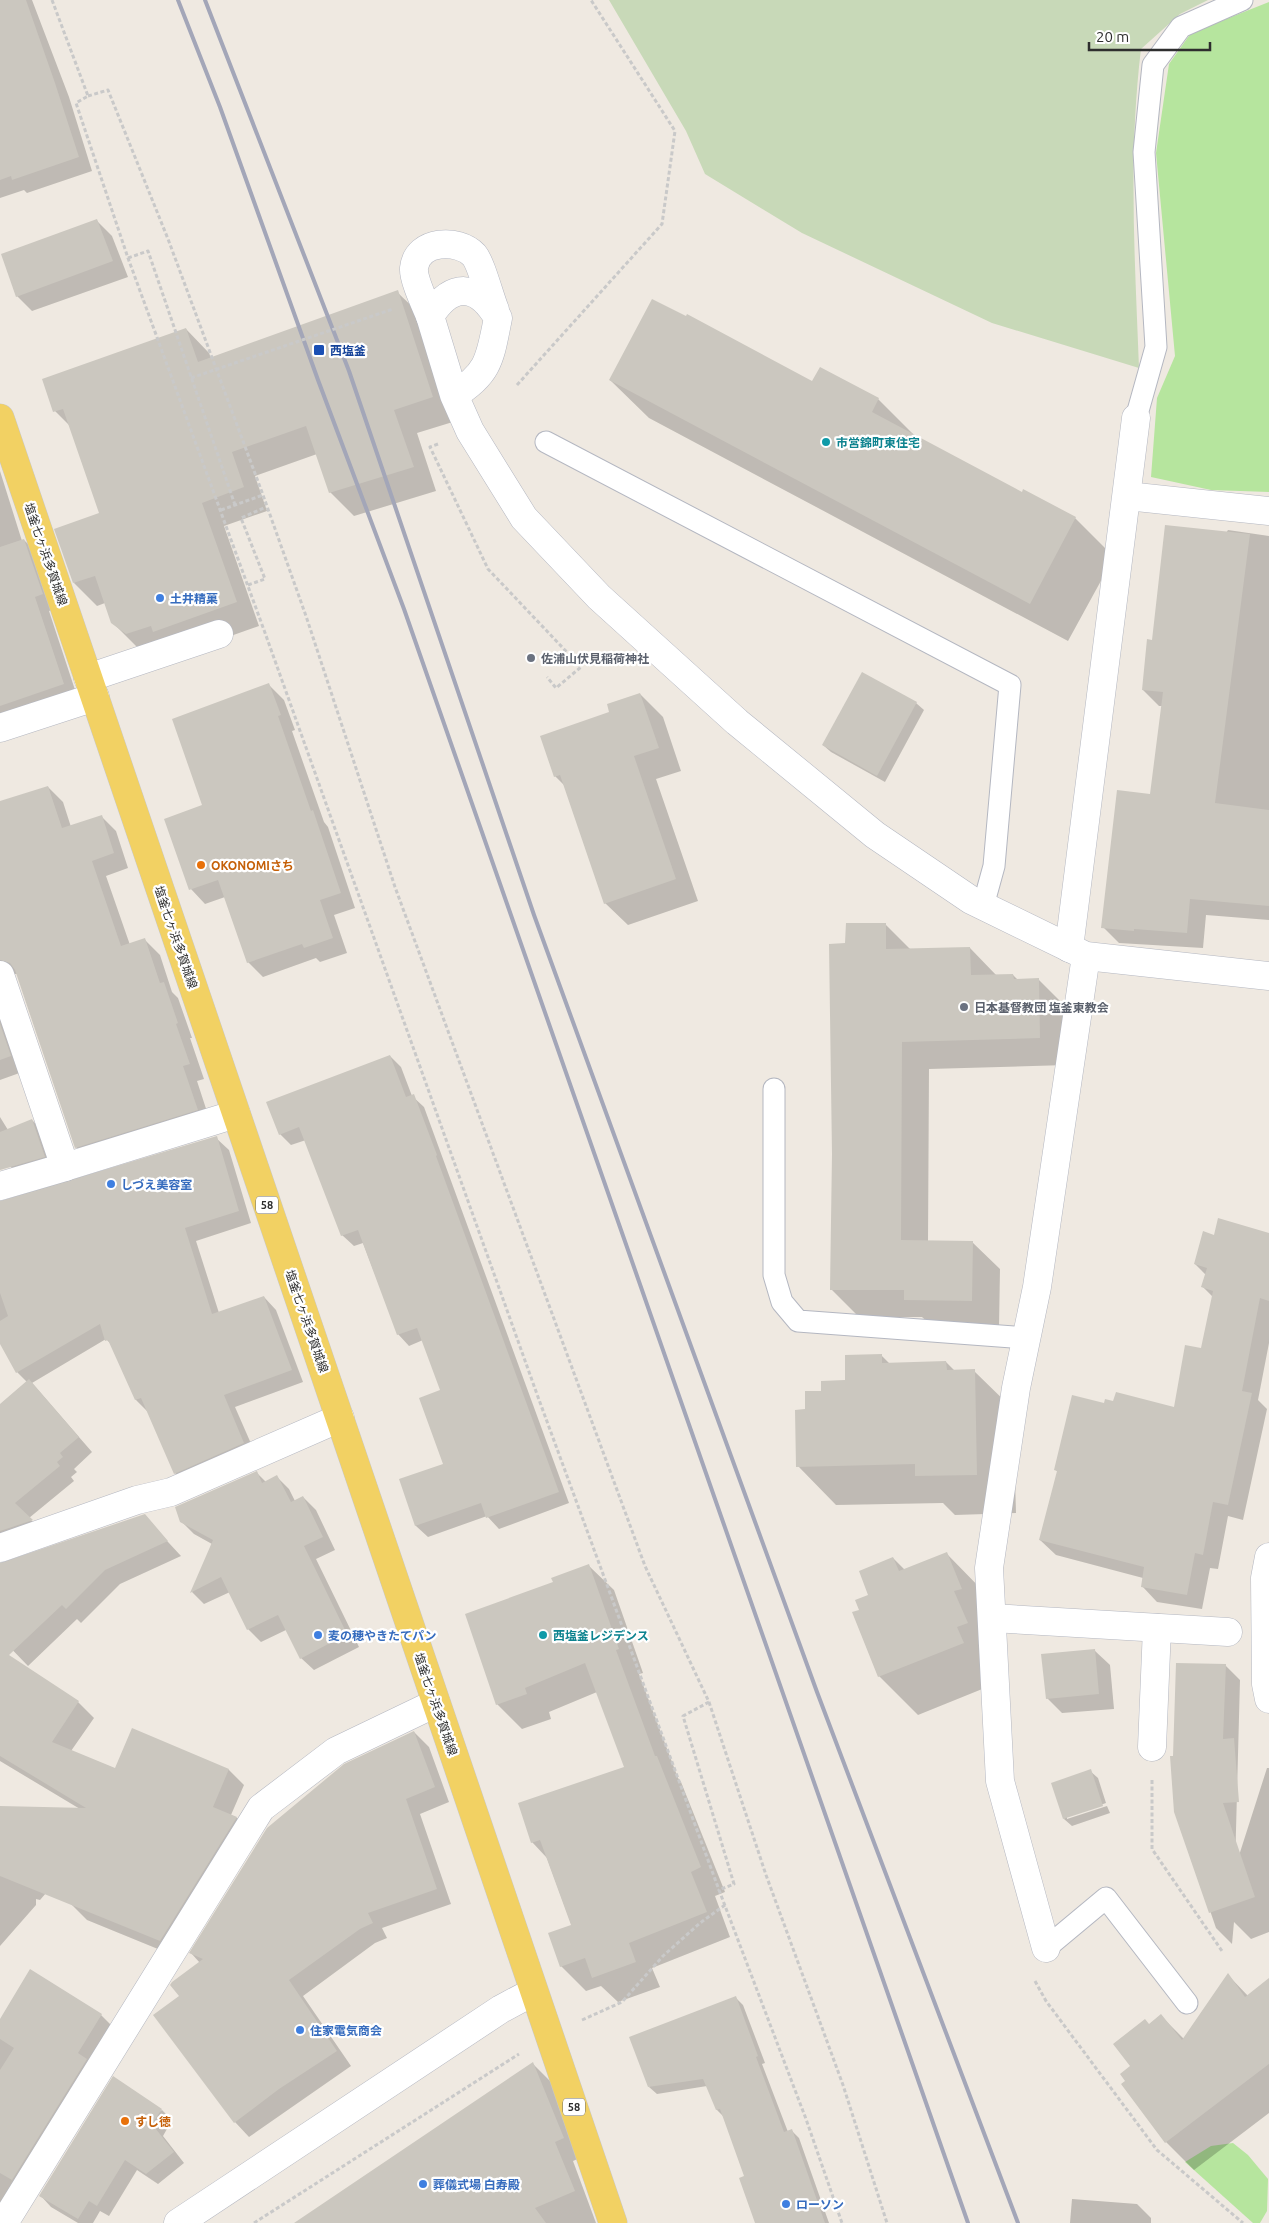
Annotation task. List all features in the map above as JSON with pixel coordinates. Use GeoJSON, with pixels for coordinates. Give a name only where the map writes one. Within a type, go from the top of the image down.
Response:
{"type":"FeatureCollection","features":[{"type":"Feature","properties":{"kind":"main road","name":"塩釜七ヶ浜多賀城線"},"geometry":{"type":"LineString","coordinates":[[0,418],[613,2223]]}},
{"type":"Feature","properties":{"kind":"street"},"geometry":{"type":"LineString","coordinates":[[454,395],[471,384],[483,371],[491,352],[498,318],[475,256],[467,249],[446,242],[428,248],[420,256],[414,267],[454,395],[470,432],[524,518],[599,596],[737,722],[875,835],[971,900],[1078,952],[1269,976]]}},
{"type":"Feature","properties":{"kind":"street"},"geometry":{"type":"LineString","coordinates":[[430,316],[438,303],[450,294],[464,291],[480,294],[498,318]]}},
{"type":"Feature","properties":{"kind":"street"},"geometry":{"type":"LineString","coordinates":[[1046,1948],[1000,1781],[989,1568],[1016,1388],[1037,1287],[1078,952],[1126,496],[1136,418]]}},
{"type":"Feature","properties":{"kind":"street"},"geometry":{"type":"LineString","coordinates":[[1126,496],[1269,511]]}},
{"type":"Feature","properties":{"kind":"street"},"geometry":{"type":"LineString","coordinates":[[0,728],[220,634]]}},
{"type":"Feature","properties":{"kind":"street"},"geometry":{"type":"LineString","coordinates":[[0,975],[66,1168]]}},
{"type":"Feature","properties":{"kind":"street"},"geometry":{"type":"LineString","coordinates":[[3,1179],[66,1168],[236,1114]]}},
{"type":"Feature","properties":{"kind":"street"},"geometry":{"type":"LineString","coordinates":[[0,1548],[137,1500],[171,1492],[340,1418]]}},
{"type":"Feature","properties":{"kind":"street"},"geometry":{"type":"LineString","coordinates":[[1269,1557],[1265,1578],[1265,1640],[1266,1684],[1269,1700]]}},
{"type":"Feature","properties":{"kind":"street"},"geometry":{"type":"LineString","coordinates":[[992,1618],[1228,1632]]}},
{"type":"Feature","properties":{"kind":"street"},"geometry":{"type":"LineString","coordinates":[[1152,1747],[1157,1628]]}},
{"type":"Feature","properties":{"kind":"street"},"geometry":{"type":"LineString","coordinates":[[4,2223],[261,1808],[336,1751],[436,1703]]}},
{"type":"Feature","properties":{"kind":"street"},"geometry":{"type":"LineString","coordinates":[[178,2223],[501,2009],[533,1992]]}},
{"type":"Feature","properties":{"kind":"lane"},"geometry":{"type":"LineString","coordinates":[[1136,418],[1156,348],[1144,152],[1153,65],[1181,27],[1242,0]]}},
{"type":"Feature","properties":{"kind":"lane"},"geometry":{"type":"LineString","coordinates":[[546,442],[1010,685],[994,866],[983,906]]}},
{"type":"Feature","properties":{"kind":"lane"},"geometry":{"type":"LineString","coordinates":[[774,1089],[774,1275],[782,1302],[798,1321],[1026,1338]]}},
{"type":"Feature","properties":{"kind":"lane"},"geometry":{"type":"LineString","coordinates":[[1046,1948],[1106,1898],[1187,2003]]}},
{"type":"Feature","properties":{"kind":"path"},"geometry":{"type":"LineString","coordinates":[[52,0],[88,96]]}},
{"type":"Feature","properties":{"kind":"path"},"geometry":{"type":"LineString","coordinates":[[516,386],[662,224],[676,131],[591,0]]}},
{"type":"Feature","properties":{"kind":"path"},"geometry":{"type":"LineString","coordinates":[[842,2223],[806,2119],[719,1890],[538,1398],[259,614],[128,258],[76,103],[88,96],[108,90],[168,239],[306,616],[395,886],[645,1566],[709,1702],[766,1875],[842,2086],[887,2223]]}},
{"type":"Feature","properties":{"kind":"path"},"geometry":{"type":"LineString","coordinates":[[128,258],[148,251],[235,505]]}},
{"type":"Feature","properties":{"kind":"path"},"geometry":{"type":"LineString","coordinates":[[191,378],[393,309]]}},
{"type":"Feature","properties":{"kind":"path"},"geometry":{"type":"LineString","coordinates":[[441,443],[430,447],[488,569],[581,667],[556,688],[547,677]]}},
{"type":"Feature","properties":{"kind":"path"},"geometry":{"type":"LineString","coordinates":[[220,510],[263,496]]}},
{"type":"Feature","properties":{"kind":"path"},"geometry":{"type":"LineString","coordinates":[[248,585],[264,579],[241,518],[266,507]]}},
{"type":"Feature","properties":{"kind":"path"},"geometry":{"type":"LineString","coordinates":[[251,617],[259,614]]}},
{"type":"Feature","properties":{"kind":"path"},"geometry":{"type":"LineString","coordinates":[[709,1702],[683,1716],[734,1884],[719,1890]]}},
{"type":"Feature","properties":{"kind":"path"},"geometry":{"type":"LineString","coordinates":[[1152,1747],[1152,1849],[1222,1951]]}},
{"type":"Feature","properties":{"kind":"path"},"geometry":{"type":"LineString","coordinates":[[254,2223],[549,2036],[622,2002],[663,1956],[700,1923],[725,1905]]}},
{"type":"Feature","properties":{"kind":"path"},"geometry":{"type":"LineString","coordinates":[[1046,1948],[1026,1966],[1046,2001],[1157,2150],[1243,2223]]}},
{"type":"Feature","properties":{"kind":"green space"},"geometry":{"type":"Polygon","coordinates":[[[609,0],[1208,0],[1180,14],[1141,49],[1137,89],[1134,169],[1134,248],[1139,368],[992,323],[802,233],[705,174],[686,131],[609,0]]]}},
{"type":"Feature","properties":{"kind":"green space"},"geometry":{"type":"Polygon","coordinates":[[[1269,2],[1269,492],[1211,490],[1151,477],[1157,398],[1175,356],[1156,153],[1169,64],[1191,33],[1269,2]]]}},
{"type":"Feature","properties":{"kind":"green space"},"geometry":{"type":"Polygon","coordinates":[[[1233,2143],[1248,2155],[1268,2179],[1267,2211],[1260,2223],[1253,2223],[1185,2162],[1211,2146],[1233,2143]]]}},
{"type":"Feature","properties":{"kind":"building"},"geometry":{"type":"Polygon","coordinates":[[[0,0],[26,0],[79,157],[12,180],[11,176],[0,180],[0,0]]]}},
{"type":"Feature","properties":{"kind":"building"},"geometry":{"type":"Polygon","coordinates":[[[97,219],[113,261],[16,297],[1,254],[97,219]]]}},
{"type":"Feature","properties":{"kind":"building"},"geometry":{"type":"Polygon","coordinates":[[[398,290],[433,397],[394,410],[414,467],[329,493],[306,426],[232,452],[244,487],[202,503],[237,602],[153,632],[151,626],[126,634],[111,623],[95,576],[73,583],[54,529],[99,513],[63,409],[53,412],[42,379],[186,328],[198,362],[398,290]]]}},
{"type":"Feature","properties":{"kind":"building","name":"市営錦町東住宅"},"geometry":{"type":"Polygon","coordinates":[[[652,299],[686,316],[687,314],[812,381],[820,367],[879,398],[872,412],[1022,492],[1023,489],[1076,517],[1030,604],[609,380],[652,299]]]}},
{"type":"Feature","properties":{"kind":"building"},"geometry":{"type":"Polygon","coordinates":[[[1165,525],[1250,534],[1215,803],[1269,810],[1269,906],[1190,899],[1187,933],[1101,928],[1117,790],[1150,794],[1163,692],[1142,690],[1147,639],[1152,640],[1165,525]]]}},
{"type":"Feature","properties":{"kind":"building"},"geometry":{"type":"Polygon","coordinates":[[[24,539],[43,594],[35,597],[64,684],[0,706],[0,547],[24,539]]]}},
{"type":"Feature","properties":{"kind":"building"},"geometry":{"type":"Polygon","coordinates":[[[862,672],[917,702],[877,776],[822,745],[862,672]]]}},
{"type":"Feature","properties":{"kind":"building"},"geometry":{"type":"Polygon","coordinates":[[[269,683],[281,715],[278,716],[341,893],[320,900],[333,938],[304,948],[302,944],[247,963],[218,880],[189,890],[164,819],[202,805],[172,719],[269,683]]]}},
{"type":"Feature","properties":{"kind":"building"},"geometry":{"type":"Polygon","coordinates":[[[640,693],[659,748],[634,756],[676,879],[604,904],[560,775],[554,777],[540,736],[609,712],[607,704],[640,693]]]}},
{"type":"Feature","properties":{"kind":"building"},"geometry":{"type":"Polygon","coordinates":[[[48,786],[62,828],[102,815],[114,853],[92,861],[121,946],[145,938],[160,983],[164,982],[190,1064],[183,1066],[198,1110],[75,1148],[15,970],[10,963],[0,960],[0,801],[48,786]]]}},
{"type":"Feature","properties":{"kind":"building"},"geometry":{"type":"Polygon","coordinates":[[[846,923],[886,923],[886,949],[970,947],[971,975],[1013,974],[1014,979],[1039,978],[1040,1038],[902,1042],[901,1240],[973,1241],[972,1301],[904,1300],[904,1290],[830,1290],[832,1154],[829,944],[845,943],[846,923]]]}},
{"type":"Feature","properties":{"kind":"building"},"geometry":{"type":"Polygon","coordinates":[[[0,1024],[11,1056],[0,1060],[0,1024]]]}},
{"type":"Feature","properties":{"kind":"building"},"geometry":{"type":"Polygon","coordinates":[[[390,1055],[406,1097],[414,1094],[559,1492],[486,1518],[481,1503],[415,1526],[399,1479],[443,1464],[419,1398],[440,1390],[417,1328],[397,1335],[358,1230],[341,1236],[299,1127],[279,1135],[266,1102],[390,1055]]]}},
{"type":"Feature","properties":{"kind":"building"},"geometry":{"type":"Polygon","coordinates":[[[32,1119],[45,1157],[0,1170],[0,1132],[32,1119]]]}},
{"type":"Feature","properties":{"kind":"building"},"geometry":{"type":"Polygon","coordinates":[[[217,1136],[239,1211],[185,1228],[212,1314],[264,1296],[292,1370],[224,1395],[244,1443],[174,1474],[141,1398],[135,1400],[108,1340],[105,1341],[100,1324],[16,1373],[0,1344],[0,1321],[8,1316],[0,1293],[0,1201],[217,1136]]]}},
{"type":"Feature","properties":{"kind":"building"},"geometry":{"type":"Polygon","coordinates":[[[1218,1218],[1269,1233],[1269,1301],[1260,1298],[1242,1391],[1252,1393],[1228,1505],[1213,1502],[1203,1555],[1195,1553],[1187,1595],[1141,1587],[1144,1567],[1039,1540],[1057,1471],[1054,1470],[1072,1395],[1104,1403],[1105,1399],[1113,1401],[1116,1392],[1174,1407],[1185,1345],[1201,1348],[1213,1291],[1201,1287],[1207,1268],[1194,1264],[1203,1231],[1214,1235],[1218,1218]]]}},
{"type":"Feature","properties":{"kind":"building"},"geometry":{"type":"Polygon","coordinates":[[[882,1354],[882,1363],[946,1361],[947,1370],[975,1369],[977,1475],[915,1476],[915,1464],[796,1467],[795,1410],[805,1409],[805,1391],[821,1391],[821,1381],[845,1380],[845,1355],[882,1354]]]}},
{"type":"Feature","properties":{"kind":"building"},"geometry":{"type":"Polygon","coordinates":[[[29,1379],[79,1437],[60,1453],[63,1457],[57,1462],[60,1466],[15,1503],[33,1520],[0,1531],[0,1404],[29,1379]]]}},
{"type":"Feature","properties":{"kind":"building"},"geometry":{"type":"Polygon","coordinates":[[[257,1471],[262,1483],[277,1475],[291,1502],[303,1496],[323,1537],[304,1546],[347,1634],[300,1659],[278,1615],[247,1630],[221,1577],[190,1593],[213,1540],[180,1522],[175,1507],[257,1471]]]}},
{"type":"Feature","properties":{"kind":"building"},"geometry":{"type":"Polygon","coordinates":[[[145,1514],[168,1541],[105,1570],[66,1609],[62,1605],[9,1655],[79,1701],[52,1742],[115,1768],[132,1728],[229,1769],[213,1807],[237,1817],[160,1941],[0,1876],[0,1806],[86,1808],[0,1756],[0,1563],[145,1514]]]}},
{"type":"Feature","properties":{"kind":"building"},"geometry":{"type":"Polygon","coordinates":[[[947,1552],[962,1589],[954,1591],[968,1623],[957,1627],[964,1643],[878,1677],[852,1612],[859,1610],[855,1600],[868,1595],[859,1571],[893,1557],[899,1571],[947,1552]]]}},
{"type":"Feature","properties":{"kind":"building"},"geometry":{"type":"Polygon","coordinates":[[[589,1564],[619,1649],[616,1650],[655,1756],[657,1756],[701,1867],[691,1872],[707,1912],[629,1943],[636,1962],[592,1978],[585,1958],[560,1967],[548,1933],[571,1925],[540,1840],[531,1843],[518,1803],[624,1767],[585,1663],[525,1688],[527,1694],[496,1705],[465,1614],[553,1582],[551,1578],[589,1564]]]}},
{"type":"Feature","properties":{"kind":"building"},"geometry":{"type":"Polygon","coordinates":[[[1095,1649],[1099,1694],[1046,1699],[1041,1654],[1095,1649]]]}},
{"type":"Feature","properties":{"kind":"building"},"geometry":{"type":"Polygon","coordinates":[[[1176,1663],[1226,1664],[1223,1739],[1234,1738],[1239,1802],[1223,1803],[1255,1897],[1209,1913],[1174,1812],[1170,1756],[1173,1756],[1176,1663]]]}},
{"type":"Feature","properties":{"kind":"building"},"geometry":{"type":"Polygon","coordinates":[[[414,1731],[435,1787],[406,1799],[437,1889],[368,1913],[373,1923],[360,1929],[289,1980],[337,2051],[279,2089],[234,2123],[153,2015],[179,1996],[170,1985],[172,1982],[203,1959],[189,1953],[267,1828],[344,1764],[414,1731]]]}},
{"type":"Feature","properties":{"kind":"building"},"geometry":{"type":"Polygon","coordinates":[[[1091,1769],[1103,1806],[1063,1819],[1051,1783],[1091,1769]]]}},
{"type":"Feature","properties":{"kind":"building"},"geometry":{"type":"Polygon","coordinates":[[[30,1969],[102,2014],[78,2053],[87,2059],[12,2180],[0,2173],[0,2070],[14,2048],[0,2039],[0,2019],[30,1969]]]}},
{"type":"Feature","properties":{"kind":"building"},"geometry":{"type":"Polygon","coordinates":[[[1228,1973],[1245,1997],[1269,1978],[1269,2064],[1165,2143],[1121,2084],[1125,2081],[1120,2074],[1130,2066],[1113,2044],[1145,2019],[1149,2024],[1161,2014],[1182,2040],[1228,1973]]]}},
{"type":"Feature","properties":{"kind":"building"},"geometry":{"type":"Polygon","coordinates":[[[736,1996],[784,2132],[792,2129],[825,2223],[755,2223],[739,2178],[744,2176],[720,2109],[716,2110],[703,2079],[648,2087],[629,2037],[736,1996]]]}},
{"type":"Feature","properties":{"kind":"building"},"geometry":{"type":"Polygon","coordinates":[[[533,2062],[564,2138],[555,2142],[575,2191],[535,2208],[546,2223],[294,2223],[533,2062]]]}},
{"type":"Feature","properties":{"kind":"building"},"geometry":{"type":"Polygon","coordinates":[[[113,2076],[162,2109],[152,2124],[174,2152],[146,2174],[125,2160],[97,2206],[89,2201],[78,2219],[39,2196],[113,2076]]]}},
{"type":"Feature","properties":{"kind":"railway"},"geometry":{"type":"LineString","coordinates":[[178,0],[220,107],[318,380],[404,609],[968,2223]]}},
{"type":"Feature","properties":{"kind":"railway"},"geometry":{"type":"LineString","coordinates":[[205,0],[349,371],[534,915],[817,1692],[1018,2223]]}},
{"type":"Feature","properties":{"kind":"place","name":"西塩釜"},"geometry":{"type":"Point","coordinates":[319,350]}},
{"type":"Feature","properties":{"kind":"place","name":"市営錦町東住宅"},"geometry":{"type":"Point","coordinates":[826,442]}},
{"type":"Feature","properties":{"kind":"place","name":"土井精菓"},"geometry":{"type":"Point","coordinates":[160,598]}},
{"type":"Feature","properties":{"kind":"place","name":"佐浦山伏見稲荷神社"},"geometry":{"type":"Point","coordinates":[531,658]}},
{"type":"Feature","properties":{"kind":"place","name":"OKONOMIさち"},"geometry":{"type":"Point","coordinates":[201,865]}},
{"type":"Feature","properties":{"kind":"place","name":"日本基督教団 塩釜東教会"},"geometry":{"type":"Point","coordinates":[964,1007]}},
{"type":"Feature","properties":{"kind":"place","name":"しづえ美容室"},"geometry":{"type":"Point","coordinates":[111,1184]}},
{"type":"Feature","properties":{"kind":"place","name":"麦の穂やきたてパン"},"geometry":{"type":"Point","coordinates":[318,1635]}},
{"type":"Feature","properties":{"kind":"place","name":"西塩釜レジデンス"},"geometry":{"type":"Point","coordinates":[543,1635]}},
{"type":"Feature","properties":{"kind":"place","name":"住家電気商会"},"geometry":{"type":"Point","coordinates":[300,2030]}},
{"type":"Feature","properties":{"kind":"place","name":"すし徳"},"geometry":{"type":"Point","coordinates":[125,2121]}},
{"type":"Feature","properties":{"kind":"place","name":"葬儀式場 白寿殿"},"geometry":{"type":"Point","coordinates":[423,2184]}},
{"type":"Feature","properties":{"kind":"place","name":"ローソン"},"geometry":{"type":"Point","coordinates":[786,2204]}}]}
